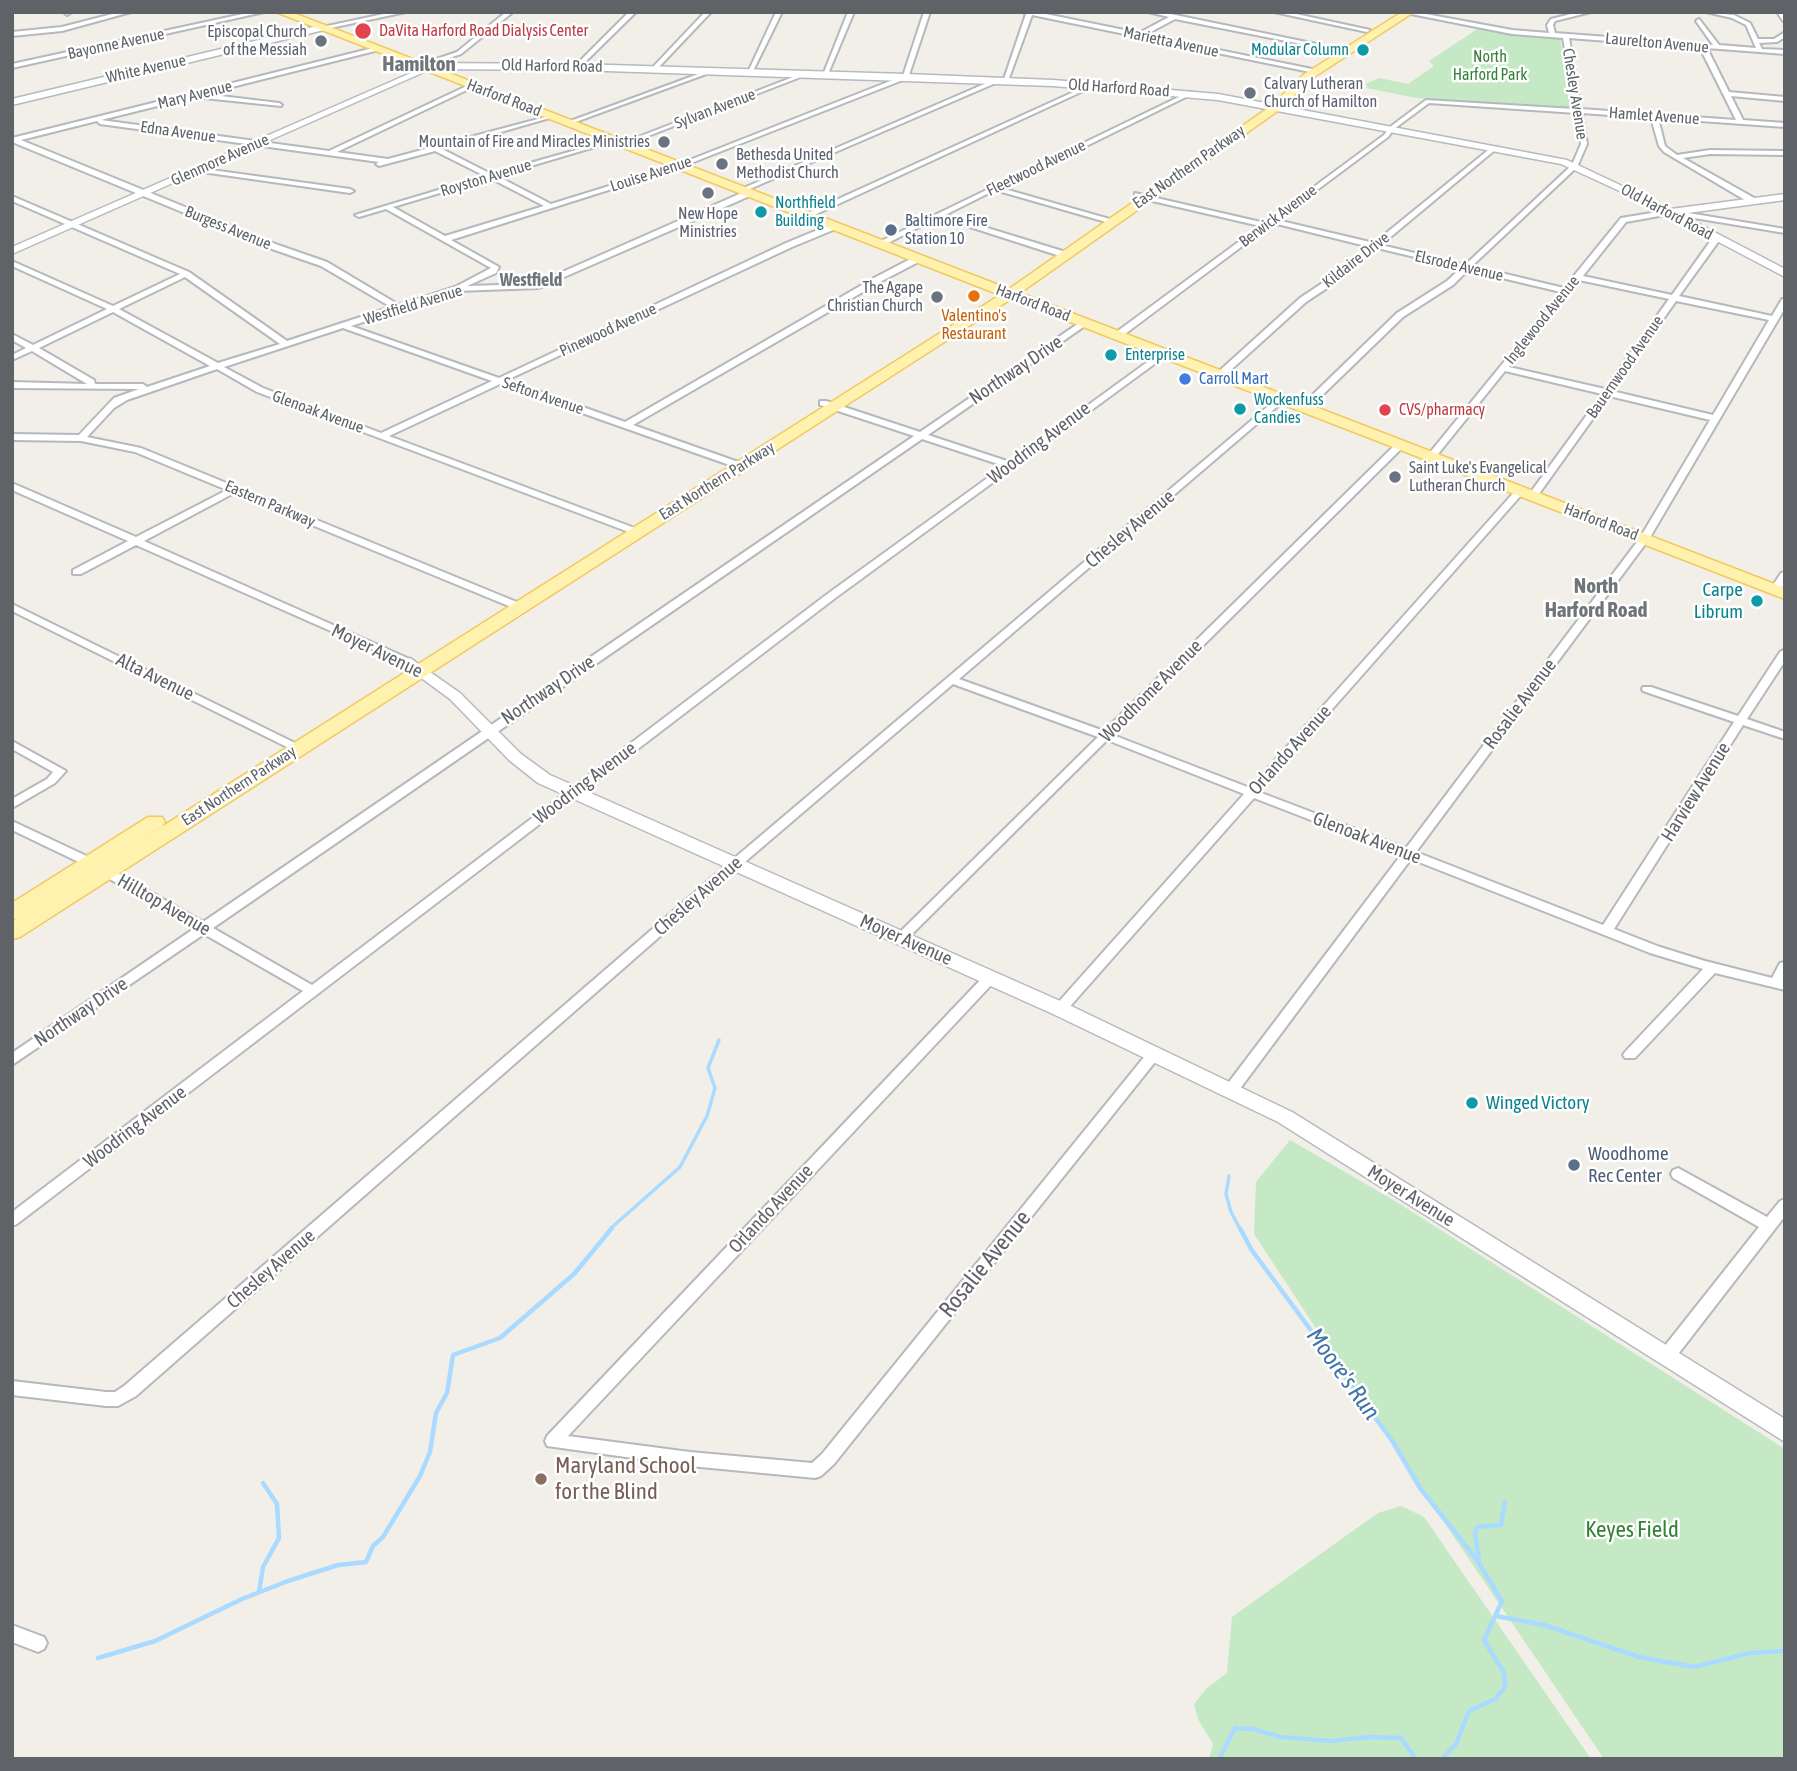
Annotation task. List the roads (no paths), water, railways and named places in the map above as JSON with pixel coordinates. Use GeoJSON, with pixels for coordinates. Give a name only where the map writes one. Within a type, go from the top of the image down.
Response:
{"type":"FeatureCollection","features":[{"type":"Feature","properties":{"kind":"main road","name":"Harford Road"},"geometry":{"type":"LineString","coordinates":[[281,12],[1780,592]]}},
{"type":"Feature","properties":{"kind":"main road","name":"East Northern Parkway"},"geometry":{"type":"LineString","coordinates":[[1341,50],[1395,12]]}},
{"type":"Feature","properties":{"kind":"main road","name":"East Northern Parkway"},"geometry":{"type":"LineString","coordinates":[[12,913],[98,867],[1006,292],[1270,107],[1310,70],[1407,12]]}},
{"type":"Feature","properties":{"kind":"main road","name":"East Northern Parkway"},"geometry":{"type":"LineString","coordinates":[[12,932],[98,867]]}},
{"type":"Feature","properties":{"kind":"street"},"geometry":{"type":"LineString","coordinates":[[12,34],[62,29],[128,12]]}},
{"type":"Feature","properties":{"kind":"street","name":"Bayonne Avenue"},"geometry":{"type":"LineString","coordinates":[[12,66],[261,12]]}},
{"type":"Feature","properties":{"kind":"street","name":"White Avenue"},"geometry":{"type":"LineString","coordinates":[[12,102],[321,28],[404,12]]}},
{"type":"Feature","properties":{"kind":"street","name":"Glenmore Avenue"},"geometry":{"type":"LineString","coordinates":[[12,251],[261,142],[424,66],[459,54],[510,12]]}},
{"type":"Feature","properties":{"kind":"street"},"geometry":{"type":"LineString","coordinates":[[577,66],[633,12]]}},
{"type":"Feature","properties":{"kind":"street"},"geometry":{"type":"LineString","coordinates":[[655,68],[708,12]]}},
{"type":"Feature","properties":{"kind":"street"},"geometry":{"type":"LineString","coordinates":[[750,71],[779,12]]}},
{"type":"Feature","properties":{"kind":"street"},"geometry":{"type":"LineString","coordinates":[[825,74],[851,12]]}},
{"type":"Feature","properties":{"kind":"street"},"geometry":{"type":"LineString","coordinates":[[906,77],[927,12]]}},
{"type":"Feature","properties":{"kind":"street"},"geometry":{"type":"LineString","coordinates":[[1151,12],[1341,50]]}},
{"type":"Feature","properties":{"kind":"street"},"geometry":{"type":"LineString","coordinates":[[1138,36],[1183,12]]}},
{"type":"Feature","properties":{"kind":"street"},"geometry":{"type":"LineString","coordinates":[[1276,12],[1367,30]]}},
{"type":"Feature","properties":{"kind":"street","name":"Laurelton Avenue"},"geometry":{"type":"LineString","coordinates":[[1407,12],[1513,32],[1785,52]]}},
{"type":"Feature","properties":{"kind":"street"},"geometry":{"type":"LineString","coordinates":[[1553,35],[1550,25],[1553,20],[1588,12]]}},
{"type":"Feature","properties":{"kind":"street"},"geometry":{"type":"LineString","coordinates":[[1709,12],[1744,22],[1751,28],[1760,51]]}},
{"type":"Feature","properties":{"kind":"street"},"geometry":{"type":"LineString","coordinates":[[1780,12],[1785,20]]}},
{"type":"Feature","properties":{"kind":"street"},"geometry":{"type":"LineString","coordinates":[[1001,81],[1030,13]]}},
{"type":"Feature","properties":{"kind":"street","name":"Marietta Avenue"},"geometry":{"type":"LineString","coordinates":[[1030,13],[1310,70]]}},
{"type":"Feature","properties":{"kind":"street"},"geometry":{"type":"LineString","coordinates":[[1461,23],[1470,16]]}},
{"type":"Feature","properties":{"kind":"street"},"geometry":{"type":"LineString","coordinates":[[1699,21],[1718,48]]}},
{"type":"Feature","properties":{"kind":"street"},"geometry":{"type":"LineString","coordinates":[[1756,41],[1777,41],[1785,34]]}},
{"type":"Feature","properties":{"kind":"street","name":"Chesley Avenue"},"geometry":{"type":"LineString","coordinates":[[1305,407],[1400,315],[1443,289],[1575,166],[1584,144],[1566,36]]}},
{"type":"Feature","properties":{"kind":"street"},"geometry":{"type":"LineString","coordinates":[[1703,47],[1740,121]]}},
{"type":"Feature","properties":{"kind":"street","name":"Mary Avenue"},"geometry":{"type":"LineString","coordinates":[[13,140],[377,49]]}},
{"type":"Feature","properties":{"kind":"street","name":"Old Harford Road"},"geometry":{"type":"LineString","coordinates":[[424,66],[577,66],[750,71],[1001,81],[1191,93],[1550,158],[1575,166],[1670,212],[1785,274]]}},
{"type":"Feature","properties":{"kind":"street"},"geometry":{"type":"LineString","coordinates":[[568,123],[714,70]]}},
{"type":"Feature","properties":{"kind":"street","name":"Sylvan Avenue"},"geometry":{"type":"LineString","coordinates":[[618,142],[808,74]]}},
{"type":"Feature","properties":{"kind":"street","name":"Louise Avenue"},"geometry":{"type":"LineString","coordinates":[[445,239],[679,166],[906,77]]}},
{"type":"Feature","properties":{"kind":"street","name":"Westfield Avenue"},"geometry":{"type":"LineString","coordinates":[[113,406],[124,398],[154,387],[456,289],[536,286],[1001,81]]}},
{"type":"Feature","properties":{"kind":"street"},"geometry":{"type":"LineString","coordinates":[[331,153],[471,86]]}},
{"type":"Feature","properties":{"kind":"street"},"geometry":{"type":"LineString","coordinates":[[807,215],[1091,86]]}},
{"type":"Feature","properties":{"kind":"street","name":"Fleetwood Avenue"},"geometry":{"type":"LineString","coordinates":[[881,243],[1191,93]]}},
{"type":"Feature","properties":{"kind":"street"},"geometry":{"type":"LineString","coordinates":[[1726,94],[1785,99]]}},
{"type":"Feature","properties":{"kind":"street"},"geometry":{"type":"LineString","coordinates":[[197,95],[279,105]]}},
{"type":"Feature","properties":{"kind":"street","name":"Hamlet Avenue"},"geometry":{"type":"LineString","coordinates":[[1439,101],[1785,125]]}},
{"type":"Feature","properties":{"kind":"street","name":"Berwick Avenue"},"geometry":{"type":"LineString","coordinates":[[1118,335],[1426,102],[1439,101]]}},
{"type":"Feature","properties":{"kind":"street"},"geometry":{"type":"LineString","coordinates":[[376,164],[551,116]]}},
{"type":"Feature","properties":{"kind":"street"},"geometry":{"type":"LineString","coordinates":[[1654,116],[1662,146],[1675,157],[1753,201]]}},
{"type":"Feature","properties":{"kind":"street","name":"Edna Avenue"},"geometry":{"type":"LineString","coordinates":[[93,121],[387,161]]}},
{"type":"Feature","properties":{"kind":"street","name":"Burgess Avenue"},"geometry":{"type":"LineString","coordinates":[[13,140],[324,264],[398,308]]}},
{"type":"Feature","properties":{"kind":"street","name":"Royston Avenue"},"geometry":{"type":"LineString","coordinates":[[359,215],[618,142]]}},
{"type":"Feature","properties":{"kind":"street"},"geometry":{"type":"LineString","coordinates":[[435,148],[550,206]]}},
{"type":"Feature","properties":{"kind":"street","name":"Kildaire Drive"},"geometry":{"type":"LineString","coordinates":[[1220,375],[1303,300],[1336,278],[1494,148]]}},
{"type":"Feature","properties":{"kind":"street"},"geometry":{"type":"LineString","coordinates":[[1675,157],[1710,152],[1785,153]]}},
{"type":"Feature","properties":{"kind":"street"},"geometry":{"type":"LineString","coordinates":[[197,170],[350,191]]}},
{"type":"Feature","properties":{"kind":"street"},"geometry":{"type":"LineString","coordinates":[[995,188],[1106,221]]}},
{"type":"Feature","properties":{"kind":"street","name":"Elsrode Avenue"},"geometry":{"type":"LineString","coordinates":[[1142,196],[1375,245],[1566,291]]}},
{"type":"Feature","properties":{"kind":"street"},"geometry":{"type":"LineString","coordinates":[[1670,212],[1785,197]]}},
{"type":"Feature","properties":{"kind":"street"},"geometry":{"type":"LineString","coordinates":[[12,198],[186,274],[287,345]]}},
{"type":"Feature","properties":{"kind":"street"},"geometry":{"type":"LineString","coordinates":[[387,207],[492,264],[493,271],[456,289]]}},
{"type":"Feature","properties":{"kind":"street","name":"Inglewood Avenue"},"geometry":{"type":"LineString","coordinates":[[1431,457],[1624,220],[1670,212],[1785,230]]}},
{"type":"Feature","properties":{"kind":"street"},"geometry":{"type":"LineString","coordinates":[[939,215],[1062,253]]}},
{"type":"Feature","properties":{"kind":"street","name":"Pinewood Avenue"},"geometry":{"type":"LineString","coordinates":[[381,436],[835,226]]}},
{"type":"Feature","properties":{"kind":"street","name":"Bauernwood Avenue"},"geometry":{"type":"LineString","coordinates":[[1527,493],[1607,393],[1717,238]]}},
{"type":"Feature","properties":{"kind":"street"},"geometry":{"type":"LineString","coordinates":[[627,425],[919,258]]}},
{"type":"Feature","properties":{"kind":"street","name":"Glenoak Avenue"},"geometry":{"type":"LineString","coordinates":[[12,262],[113,309],[260,390],[631,530]]}},
{"type":"Feature","properties":{"kind":"street"},"geometry":{"type":"LineString","coordinates":[[12,358],[186,274]]}},
{"type":"Feature","properties":{"kind":"street"},"geometry":{"type":"LineString","coordinates":[[1577,277],[1774,319]]}},
{"type":"Feature","properties":{"kind":"street","name":"Rosalie Avenue"},"geometry":{"type":"LineString","coordinates":[[1231,1090],[1644,539],[1785,301]]}},
{"type":"Feature","properties":{"kind":"street","name":"Northway Drive"},"geometry":{"type":"LineString","coordinates":[[12,1060],[1085,323]]}},
{"type":"Feature","properties":{"kind":"street","name":"Sefton Avenue"},"geometry":{"type":"LineString","coordinates":[[345,326],[735,464]]}},
{"type":"Feature","properties":{"kind":"street"},"geometry":{"type":"LineString","coordinates":[[12,336],[91,382],[91,386]]}},
{"type":"Feature","properties":{"kind":"street","name":"Woodring Avenue"},"geometry":{"type":"LineString","coordinates":[[12,1220],[572,793],[1010,465],[1164,354]]}},
{"type":"Feature","properties":{"kind":"street"},"geometry":{"type":"LineString","coordinates":[[1503,368],[1714,418]]}},
{"type":"Feature","properties":{"kind":"street"},"geometry":{"type":"LineString","coordinates":[[12,385],[154,387]]}},
{"type":"Feature","properties":{"kind":"street","name":"Westfield Avenue"},"geometry":{"type":"LineString","coordinates":[[82,438],[129,387]]}},
{"type":"Feature","properties":{"kind":"street","name":"Chesley Avenue"},"geometry":{"type":"LineString","coordinates":[[12,1388],[118,1399],[142,1381],[735,864],[1282,399]]}},
{"type":"Feature","properties":{"kind":"street"},"geometry":{"type":"LineString","coordinates":[[829,404],[1010,465]]}},
{"type":"Feature","properties":{"kind":"street","name":"Eastern Parkway"},"geometry":{"type":"LineString","coordinates":[[12,437],[82,438],[138,450],[514,604]]}},
{"type":"Feature","properties":{"kind":"street","name":"Woodhome Avenue"},"geometry":{"type":"LineString","coordinates":[[902,937],[1400,445]]}},
{"type":"Feature","properties":{"kind":"street","name":"Moyer Avenue"},"geometry":{"type":"LineString","coordinates":[[12,486],[415,667],[461,701],[525,765],[544,779],[572,793],[1060,1009],[1231,1090],[1312,1133],[1785,1432]]}},
{"type":"Feature","properties":{"kind":"street"},"geometry":{"type":"LineString","coordinates":[[78,572],[235,489]]}},
{"type":"Feature","properties":{"kind":"street","name":"Orlando Avenue"},"geometry":{"type":"LineString","coordinates":[[1060,1009],[1252,793],[1527,493]]}},
{"type":"Feature","properties":{"kind":"street"},"geometry":{"type":"LineString","coordinates":[[1780,592],[1785,576]]}},
{"type":"Feature","properties":{"kind":"street","name":"Alta Avenue"},"geometry":{"type":"LineString","coordinates":[[12,607],[290,745]]}},
{"type":"Feature","properties":{"kind":"street","name":"Harview Avenue"},"geometry":{"type":"LineString","coordinates":[[1606,931],[1785,652]]}},
{"type":"Feature","properties":{"kind":"street","name":"Glenoak Avenue"},"geometry":{"type":"LineString","coordinates":[[951,680],[1106,736],[1606,931],[1712,968],[1780,985]]}},
{"type":"Feature","properties":{"kind":"street"},"geometry":{"type":"LineString","coordinates":[[1647,688],[1785,736]]}},
{"type":"Feature","properties":{"kind":"street"},"geometry":{"type":"LineString","coordinates":[[12,744],[58,768],[59,774],[12,804]]}},
{"type":"Feature","properties":{"kind":"street","name":"Hilltop Avenue"},"geometry":{"type":"LineString","coordinates":[[12,825],[98,867],[313,991]]}},
{"type":"Feature","properties":{"kind":"street"},"geometry":{"type":"LineString","coordinates":[[1780,985],[1785,966]]}},
{"type":"Feature","properties":{"kind":"street"},"geometry":{"type":"LineString","coordinates":[[1630,1055],[1712,968]]}},
{"type":"Feature","properties":{"kind":"street","name":"Orlando Avenue"},"geometry":{"type":"LineString","coordinates":[[815,1471],[690,1459],[553,1441],[990,978]]}},
{"type":"Feature","properties":{"kind":"street","name":"Rosalie Avenue"},"geometry":{"type":"LineString","coordinates":[[815,1471],[828,1459],[1154,1054]]}},
{"type":"Feature","properties":{"kind":"street"},"geometry":{"type":"LineString","coordinates":[[1678,1174],[1769,1225]]}},
{"type":"Feature","properties":{"kind":"street"},"geometry":{"type":"LineString","coordinates":[[1667,1357],[1785,1205]]}},
{"type":"Feature","properties":{"kind":"street"},"geometry":{"type":"LineString","coordinates":[[12,1633],[38,1643]]}},
{"type":"Feature","properties":{"kind":"waterway"},"geometry":{"type":"LineString","coordinates":[[610,1229],[680,1167],[707,1116],[715,1088],[708,1068],[719,1040]]}},
{"type":"Feature","properties":{"kind":"waterway","name":"Moore's Run"},"geometry":{"type":"LineString","coordinates":[[1229,1176],[1226,1194],[1240,1229]]}},
{"type":"Feature","properties":{"kind":"waterway"},"geometry":{"type":"LineString","coordinates":[[98,1658],[155,1641],[242,1599],[288,1581],[338,1565],[366,1562],[373,1546],[383,1537],[420,1476],[430,1452],[436,1413],[447,1393],[453,1355],[500,1338],[574,1274],[612,1228]]}},
{"type":"Feature","properties":{"kind":"waterway","name":"Moore's Run"},"geometry":{"type":"LineString","coordinates":[[1240,1228],[1251,1249],[1393,1442],[1420,1488],[1477,1560],[1502,1601],[1484,1640],[1504,1673],[1505,1687],[1495,1699],[1469,1711],[1456,1744],[1442,1759]]}},
{"type":"Feature","properties":{"kind":"waterway"},"geometry":{"type":"LineString","coordinates":[[259,1592],[263,1567],[279,1538],[277,1504],[263,1483]]}},
{"type":"Feature","properties":{"kind":"waterway","name":"Moore's Run"},"geometry":{"type":"LineString","coordinates":[[1479,1561],[1475,1534],[1477,1527],[1501,1525],[1505,1502]]}},
{"type":"Feature","properties":{"kind":"waterway","name":"Moore's Run"},"geometry":{"type":"LineString","coordinates":[[1496,1616],[1544,1625],[1639,1657],[1694,1667],[1750,1653],[1785,1651]]}},
{"type":"Feature","properties":{"kind":"waterway","name":"Moore's Run"},"geometry":{"type":"LineString","coordinates":[[1219,1759],[1235,1728],[1253,1729],[1281,1737],[1330,1741],[1371,1737],[1401,1738],[1416,1759]]}},
{"type":"Feature","properties":{"kind":"place","name":"DaVita Harford Road Dialysis Center"},"geometry":{"type":"Point","coordinates":[363,31]}},
{"type":"Feature","properties":{"kind":"place","name":"Episcopal Church of the Messiah"},"geometry":{"type":"Point","coordinates":[321,41]}},
{"type":"Feature","properties":{"kind":"place","name":"Modular Column"},"geometry":{"type":"Point","coordinates":[1363,50]}},
{"type":"Feature","properties":{"kind":"place","name":"Calvary Lutheran Church of Hamilton"},"geometry":{"type":"Point","coordinates":[1250,93]}},
{"type":"Feature","properties":{"kind":"place","name":"Mountain of Fire and Miracles Ministries"},"geometry":{"type":"Point","coordinates":[664,142]}},
{"type":"Feature","properties":{"kind":"place","name":"Bethesda United Methodist Church"},"geometry":{"type":"Point","coordinates":[722,164]}},
{"type":"Feature","properties":{"kind":"place","name":"New Hope Ministries"},"geometry":{"type":"Point","coordinates":[708,193]}},
{"type":"Feature","properties":{"kind":"place","name":"Northfield Building"},"geometry":{"type":"Point","coordinates":[761,212]}},
{"type":"Feature","properties":{"kind":"place","name":"Baltimore Fire Station 10"},"geometry":{"type":"Point","coordinates":[891,230]}},
{"type":"Feature","properties":{"kind":"place","name":"Valentino's Restaurant"},"geometry":{"type":"Point","coordinates":[974,296]}},
{"type":"Feature","properties":{"kind":"place","name":"The Agape Christian Church"},"geometry":{"type":"Point","coordinates":[937,297]}},
{"type":"Feature","properties":{"kind":"place","name":"Enterprise"},"geometry":{"type":"Point","coordinates":[1111,355]}},
{"type":"Feature","properties":{"kind":"place","name":"Carroll Mart"},"geometry":{"type":"Point","coordinates":[1185,379]}},
{"type":"Feature","properties":{"kind":"place","name":"Wockenfuss Candies"},"geometry":{"type":"Point","coordinates":[1240,409]}},
{"type":"Feature","properties":{"kind":"place","name":"CVS/pharmacy"},"geometry":{"type":"Point","coordinates":[1385,410]}},
{"type":"Feature","properties":{"kind":"place","name":"Saint Luke's Evangelical Lutheran Church"},"geometry":{"type":"Point","coordinates":[1395,477]}},
{"type":"Feature","properties":{"kind":"place","name":"Carpe Librum"},"geometry":{"type":"Point","coordinates":[1757,601]}},
{"type":"Feature","properties":{"kind":"place","name":"Winged Victory"},"geometry":{"type":"Point","coordinates":[1472,1103]}},
{"type":"Feature","properties":{"kind":"place","name":"Woodhome Rec Center"},"geometry":{"type":"Point","coordinates":[1574,1165]}},
{"type":"Feature","properties":{"kind":"place","name":"Maryland School for the Blind"},"geometry":{"type":"Point","coordinates":[541,1479]}},
{"type":"Feature","properties":{"kind":"district","name":"Hamilton"},"geometry":{"type":"Point","coordinates":[419,64]}},
{"type":"Feature","properties":{"kind":"district","name":"Westfield"},"geometry":{"type":"Point","coordinates":[531,280]}},
{"type":"Feature","properties":{"kind":"district","name":"North Harford Road"},"geometry":{"type":"Point","coordinates":[1596,598]}},
{"type":"Feature","properties":{"kind":"park label","name":"North Harford Park"},"geometry":{"type":"Point","coordinates":[1490,66]}},
{"type":"Feature","properties":{"kind":"park label","name":"Keyes Field"},"geometry":{"type":"Point","coordinates":[1632,1530]}}]}
